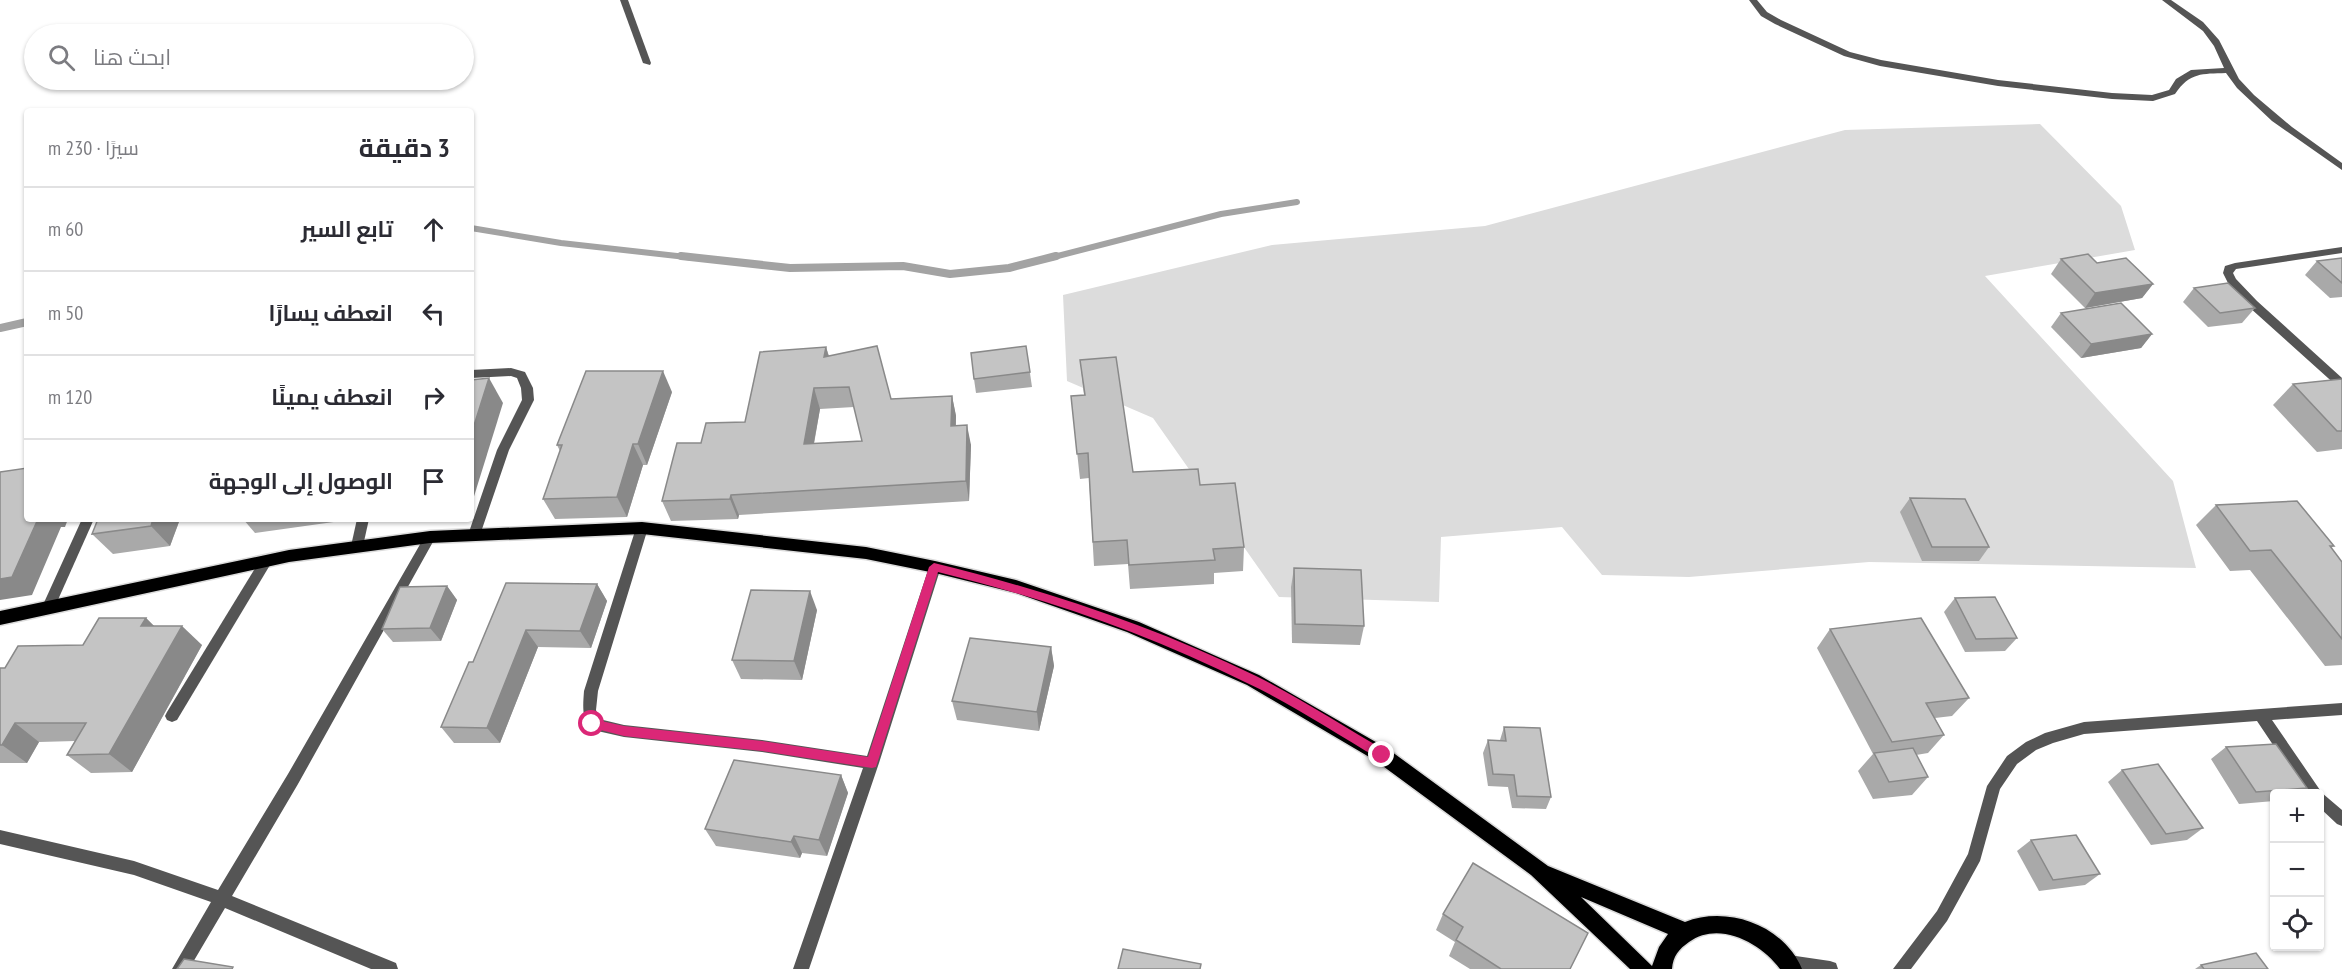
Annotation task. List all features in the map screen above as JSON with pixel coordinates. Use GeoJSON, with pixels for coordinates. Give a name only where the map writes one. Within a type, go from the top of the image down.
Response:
{"type":"FeatureCollection","features":[{"type":"Feature","properties":{"kind":"main road"},"geometry":{"type":"LineString","coordinates":[[0,618],[266,561],[429,537],[642,528],[866,553],[934,567],[1016,587],[1133,627],[1253,680],[1382,755],[1538,869],[1644,969]]}},
{"type":"Feature","properties":{"kind":"main road"},"geometry":{"type":"LineString","coordinates":[[1538,869],[1684,931]]}},
{"type":"Feature","properties":{"kind":"main road"},"geometry":{"type":"LineString","coordinates":[[1662,969],[1670,945],[1684,931],[1703,924],[1726,924],[1749,931],[1771,944],[1790,966]]}},
{"type":"Feature","properties":{"kind":"street"},"geometry":{"type":"LineString","coordinates":[[624,0],[647,63]]}},
{"type":"Feature","properties":{"kind":"street"},"geometry":{"type":"LineString","coordinates":[[1753,0],[1764,14],[1847,54],[1880,63],[1998,83],[2112,96],[2153,98],[2172,92],[2179,81],[2194,72],[2229,70]]}},
{"type":"Feature","properties":{"kind":"street"},"geometry":{"type":"LineString","coordinates":[[2166,0],[2205,28],[2212,36],[2240,86],[2305,141],[2342,167]]}},
{"type":"Feature","properties":{"kind":"street"},"geometry":{"type":"LineString","coordinates":[[2342,250],[2235,266],[2229,268],[2228,273],[2232,281],[2253,304],[2342,384]]}},
{"type":"Feature","properties":{"kind":"street"},"geometry":{"type":"LineString","coordinates":[[474,374],[511,372],[521,375],[527,388],[528,400],[503,450],[474,535]]}},
{"type":"Feature","properties":{"kind":"street"},"geometry":{"type":"LineString","coordinates":[[48,607],[87,522]]}},
{"type":"Feature","properties":{"kind":"street"},"geometry":{"type":"LineString","coordinates":[[357,546],[362,522]]}},
{"type":"Feature","properties":{"kind":"street"},"geometry":{"type":"LineString","coordinates":[[642,528],[591,691],[589,710],[592,724],[624,731],[762,746],[872,763]]}},
{"type":"Feature","properties":{"kind":"street"},"geometry":{"type":"LineString","coordinates":[[180,969],[321,730],[429,537]]}},
{"type":"Feature","properties":{"kind":"street"},"geometry":{"type":"LineString","coordinates":[[171,716],[266,561]]}},
{"type":"Feature","properties":{"kind":"street"},"geometry":{"type":"LineString","coordinates":[[801,969],[872,763],[934,567]]}},
{"type":"Feature","properties":{"kind":"street"},"geometry":{"type":"LineString","coordinates":[[1901,969],[1942,916],[1975,856],[1994,786],[2012,760],[2031,746],[2050,737],[2084,728],[2342,709]]}},
{"type":"Feature","properties":{"kind":"street"},"geometry":{"type":"LineString","coordinates":[[2260,714],[2312,789]]}},
{"type":"Feature","properties":{"kind":"street"},"geometry":{"type":"LineString","coordinates":[[2324,803],[2342,819]]}},
{"type":"Feature","properties":{"kind":"street"},"geometry":{"type":"LineString","coordinates":[[0,837],[134,868],[222,899],[390,969]]}},
{"type":"Feature","properties":{"kind":"street"},"geometry":{"type":"LineString","coordinates":[[1790,966],[1830,969]]}},
{"type":"Feature","properties":{"kind":"shaded area"},"geometry":{"type":"Polygon","coordinates":[[[2040,124],[2121,206],[2135,250],[1985,276],[2173,481],[2196,568],[1869,562],[1689,577],[1602,575],[1562,527],[1441,537],[1439,602],[1279,597],[1153,418],[1067,381],[1063,295],[1272,245],[1485,226],[1845,130],[2040,124]]]}},
{"type":"Feature","properties":{"kind":"building"},"geometry":{"type":"Polygon","coordinates":[[[2088,254],[2097,263],[2126,258],[2153,284],[2095,293],[2061,259],[2088,254]]]}},
{"type":"Feature","properties":{"kind":"building"},"geometry":{"type":"Polygon","coordinates":[[[2342,258],[2342,283],[2317,261],[2342,258]]]}},
{"type":"Feature","properties":{"kind":"building"},"geometry":{"type":"Polygon","coordinates":[[[2228,283],[2255,308],[2220,313],[2194,288],[2228,283]]]}},
{"type":"Feature","properties":{"kind":"building"},"geometry":{"type":"Polygon","coordinates":[[[2121,303],[2152,334],[2091,344],[2061,313],[2121,303]]]}},
{"type":"Feature","properties":{"kind":"building"},"geometry":{"type":"Polygon","coordinates":[[[877,346],[891,399],[952,396],[951,426],[967,425],[966,481],[731,495],[730,499],[662,501],[677,443],[701,443],[706,423],[745,422],[760,352],[826,347],[824,357],[877,346]],[[849,387],[814,388],[804,444],[862,441],[849,387]]]}},
{"type":"Feature","properties":{"kind":"building"},"geometry":{"type":"Polygon","coordinates":[[[1026,346],[1030,372],[974,379],[971,353],[1026,346]]]}},
{"type":"Feature","properties":{"kind":"building"},"geometry":{"type":"Polygon","coordinates":[[[1116,357],[1133,472],[1198,469],[1200,485],[1235,483],[1244,547],[1213,549],[1215,560],[1129,565],[1127,540],[1093,542],[1088,453],[1077,454],[1071,396],[1085,395],[1080,360],[1116,357]]]}},
{"type":"Feature","properties":{"kind":"building"},"geometry":{"type":"Polygon","coordinates":[[[586,371],[663,371],[638,444],[633,444],[617,497],[543,499],[562,445],[557,445],[586,371]]]}},
{"type":"Feature","properties":{"kind":"building"},"geometry":{"type":"Polygon","coordinates":[[[489,378],[474,426],[474,380],[489,378]]]}},
{"type":"Feature","properties":{"kind":"building"},"geometry":{"type":"Polygon","coordinates":[[[2342,379],[2342,431],[2337,431],[2293,384],[2342,379]]]}},
{"type":"Feature","properties":{"kind":"building"},"geometry":{"type":"Polygon","coordinates":[[[24,468],[24,522],[37,522],[12,577],[0,579],[0,472],[24,468]]]}},
{"type":"Feature","properties":{"kind":"building"},"geometry":{"type":"Polygon","coordinates":[[[1910,498],[1965,499],[1989,547],[1932,547],[1910,498]]]}},
{"type":"Feature","properties":{"kind":"building"},"geometry":{"type":"Polygon","coordinates":[[[2297,501],[2334,546],[2330,546],[2342,562],[2342,639],[2271,550],[2250,551],[2216,505],[2297,501]]]}},
{"type":"Feature","properties":{"kind":"building"},"geometry":{"type":"Polygon","coordinates":[[[97,522],[152,522],[151,526],[92,534],[97,522]]]}},
{"type":"Feature","properties":{"kind":"building"},"geometry":{"type":"Polygon","coordinates":[[[1294,568],[1361,570],[1364,626],[1295,624],[1294,568]]]}},
{"type":"Feature","properties":{"kind":"building"},"geometry":{"type":"Polygon","coordinates":[[[506,583],[597,584],[580,631],[526,630],[487,728],[441,727],[469,662],[473,662],[506,583]]]}},
{"type":"Feature","properties":{"kind":"building"},"geometry":{"type":"Polygon","coordinates":[[[447,586],[430,628],[382,629],[400,587],[447,586]]]}},
{"type":"Feature","properties":{"kind":"building"},"geometry":{"type":"Polygon","coordinates":[[[751,590],[810,591],[794,661],[732,660],[751,590]]]}},
{"type":"Feature","properties":{"kind":"building"},"geometry":{"type":"Polygon","coordinates":[[[1995,597],[2017,638],[1976,639],[1955,598],[1995,597]]]}},
{"type":"Feature","properties":{"kind":"building"},"geometry":{"type":"Polygon","coordinates":[[[99,618],[146,618],[141,626],[182,626],[109,754],[67,755],[86,723],[15,723],[0,745],[0,668],[5,668],[18,646],[83,645],[99,618]]]}},
{"type":"Feature","properties":{"kind":"building"},"geometry":{"type":"Polygon","coordinates":[[[1921,618],[1969,698],[1926,703],[1944,735],[1892,742],[1830,629],[1921,618]]]}},
{"type":"Feature","properties":{"kind":"building"},"geometry":{"type":"Polygon","coordinates":[[[970,638],[1051,647],[1037,712],[952,701],[970,638]]]}},
{"type":"Feature","properties":{"kind":"building"},"geometry":{"type":"Polygon","coordinates":[[[1504,727],[1540,728],[1551,797],[1517,796],[1514,775],[1493,774],[1488,740],[1506,741],[1504,727]]]}},
{"type":"Feature","properties":{"kind":"building"},"geometry":{"type":"Polygon","coordinates":[[[2276,744],[2307,788],[2270,789],[2270,791],[2256,792],[2226,747],[2276,744]]]}},
{"type":"Feature","properties":{"kind":"building"},"geometry":{"type":"Polygon","coordinates":[[[1913,748],[1928,777],[1889,782],[1874,753],[1913,748]]]}},
{"type":"Feature","properties":{"kind":"building"},"geometry":{"type":"Polygon","coordinates":[[[734,760],[841,775],[819,840],[794,836],[791,842],[705,829],[734,760]]]}},
{"type":"Feature","properties":{"kind":"building"},"geometry":{"type":"Polygon","coordinates":[[[2158,764],[2203,828],[2166,834],[2122,770],[2158,764]]]}},
{"type":"Feature","properties":{"kind":"building"},"geometry":{"type":"Polygon","coordinates":[[[2076,835],[2100,874],[2053,880],[2031,840],[2076,835]]]}},
{"type":"Feature","properties":{"kind":"building"},"geometry":{"type":"Polygon","coordinates":[[[1473,863],[1588,933],[1570,969],[1501,969],[1456,940],[1463,927],[1443,914],[1473,863]]]}},
{"type":"Feature","properties":{"kind":"building"},"geometry":{"type":"Polygon","coordinates":[[[1123,949],[1201,964],[1200,969],[1118,969],[1123,949]]]}},
{"type":"Feature","properties":{"kind":"building"},"geometry":{"type":"Polygon","coordinates":[[[2256,953],[2268,969],[2204,969],[2201,965],[2256,953]]]}},
{"type":"Feature","properties":{"kind":"building"},"geometry":{"type":"Polygon","coordinates":[[[184,959],[233,967],[232,969],[177,969],[184,959]]]}},
{"type":"Feature","properties":{"kind":"waterway"},"geometry":{"type":"LineString","coordinates":[[1050,258],[1221,214],[1297,202]]}},
{"type":"Feature","properties":{"kind":"waterway"},"geometry":{"type":"LineString","coordinates":[[474,228],[561,243],[695,258]]}},
{"type":"Feature","properties":{"kind":"waterway"},"geometry":{"type":"LineString","coordinates":[[681,256],[790,268],[903,266],[950,274],[1009,268],[1056,256]]}},
{"type":"Feature","properties":{"kind":"waterway"},"geometry":{"type":"LineString","coordinates":[[0,328],[24,323]]}},
{"type":"Feature","properties":{"kind":"route"},"geometry":{"type":"LineString","coordinates":[[592,724],[624,731],[762,746],[872,763],[934,567],[1016,587],[1133,627],[1253,680],[1382,755]]}}]}
